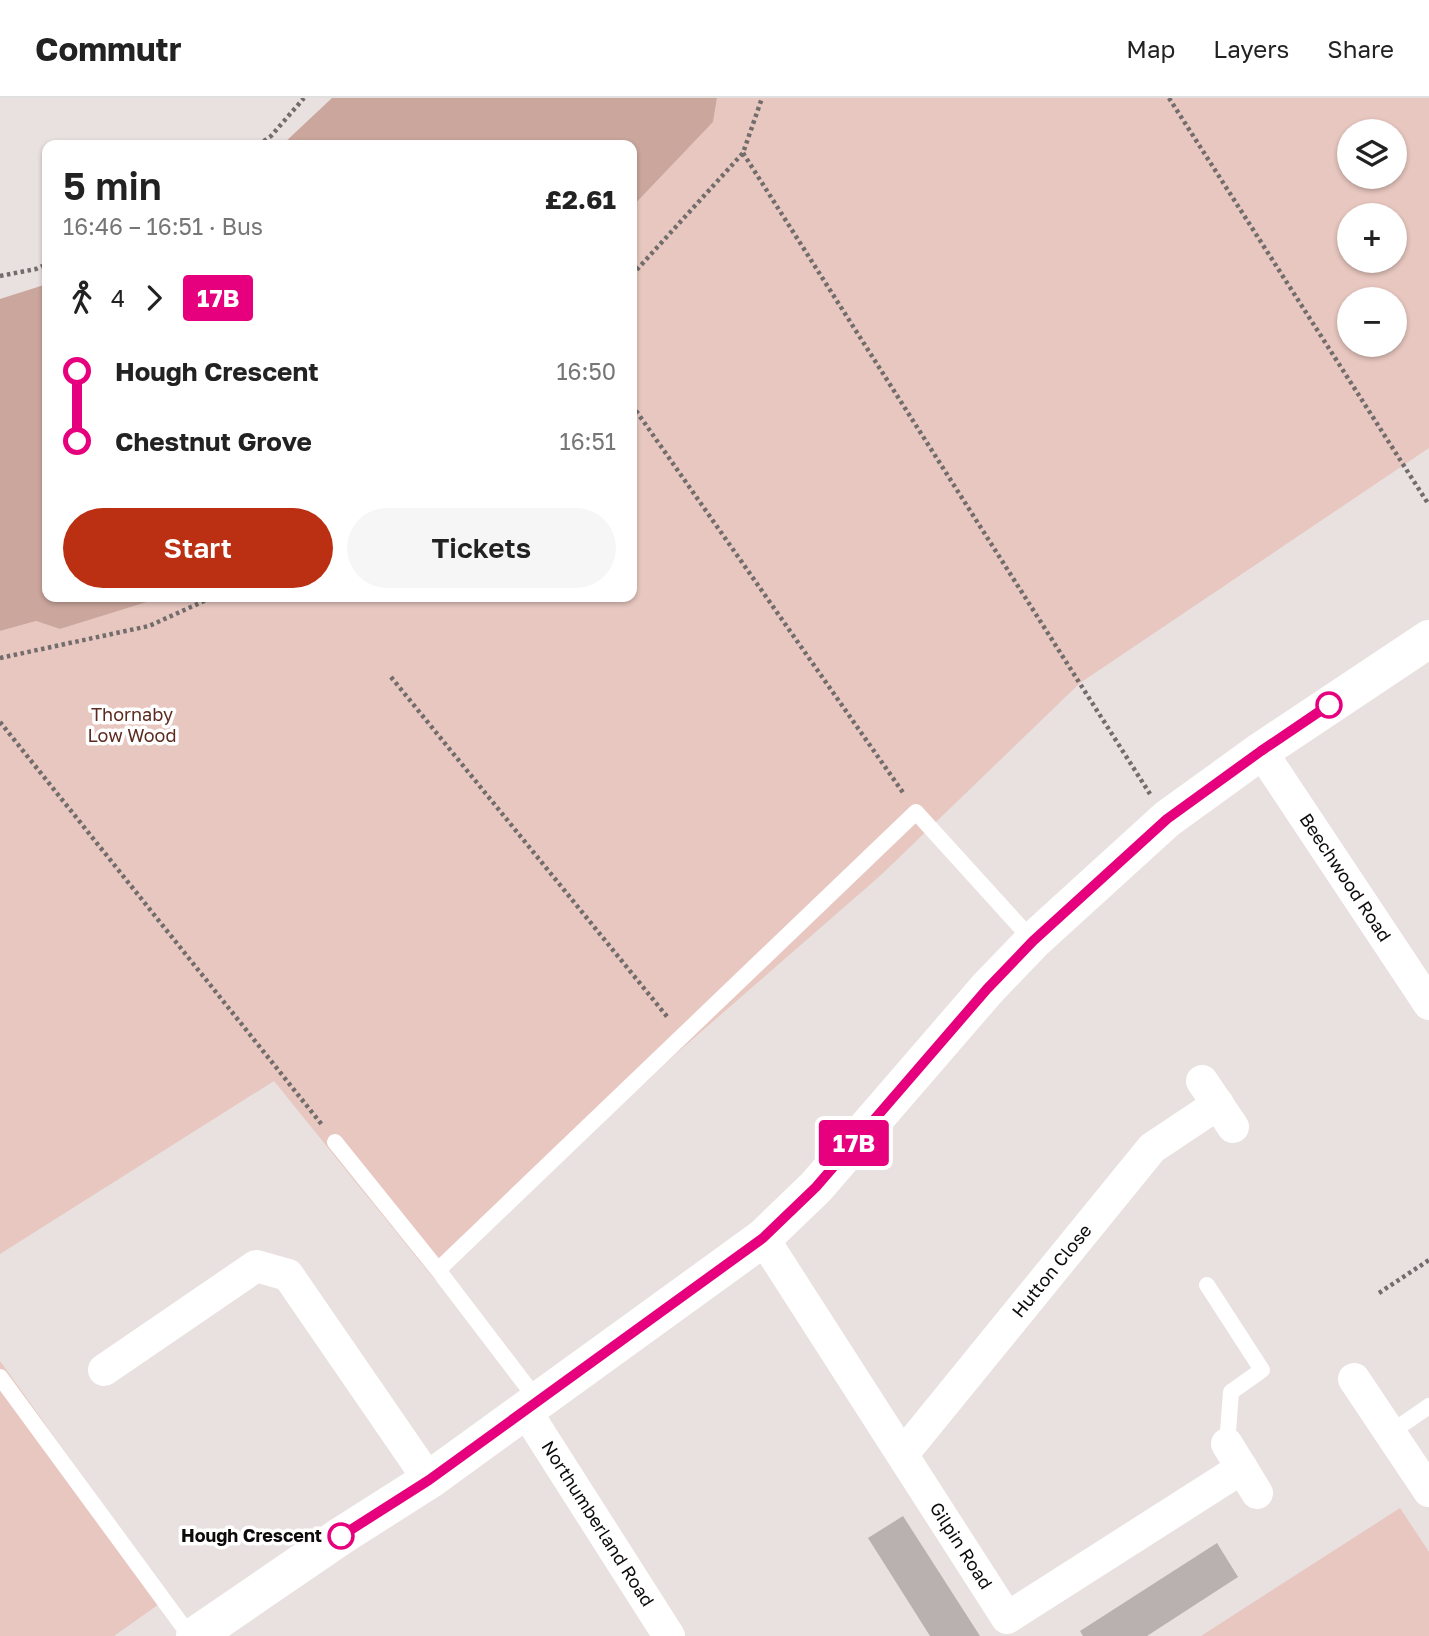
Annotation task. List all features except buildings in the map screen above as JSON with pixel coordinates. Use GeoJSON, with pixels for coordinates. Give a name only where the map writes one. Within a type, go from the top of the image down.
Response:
{"type":"FeatureCollection","features":[{"type":"Feature","properties":{"kind":"street"},"geometry":{"type":"LineString","coordinates":[[192,1636],[429,1480],[763,1238],[816,1187],[987,989],[1033,941],[1167,819],[1261,751],[1429,639]]}},
{"type":"Feature","properties":{"kind":"street","name":"Beechwood Road"},"geometry":{"type":"LineString","coordinates":[[1261,751],[1429,1004]]}},
{"type":"Feature","properties":{"kind":"street","name":"Hutton Close"},"geometry":{"type":"LineString","coordinates":[[903,1454],[1152,1148],[1217,1104]]}},
{"type":"Feature","properties":{"kind":"street","name":"Gilpin Road"},"geometry":{"type":"LineString","coordinates":[[763,1238],[1007,1618],[1242,1468]]}},
{"type":"Feature","properties":{"kind":"street"},"geometry":{"type":"LineString","coordinates":[[104,1370],[256,1266],[288,1275],[429,1480]]}},
{"type":"Feature","properties":{"kind":"street"},"geometry":{"type":"LineString","coordinates":[[1354,1379],[1429,1491]]}},
{"type":"Feature","properties":{"kind":"street","name":"Northumberland Road"},"geometry":{"type":"LineString","coordinates":[[532,1406],[669,1636]]}},
{"type":"Feature","properties":{"kind":"lane"},"geometry":{"type":"LineString","coordinates":[[438,1270],[916,812],[1033,941]]}},
{"type":"Feature","properties":{"kind":"lane"},"geometry":{"type":"LineString","coordinates":[[335,1142],[438,1270],[532,1406]]}},
{"type":"Feature","properties":{"kind":"lane"},"geometry":{"type":"LineString","coordinates":[[1207,1285],[1262,1370],[1231,1392],[1242,1468]]}},
{"type":"Feature","properties":{"kind":"lane"},"geometry":{"type":"LineString","coordinates":[[0,1377],[192,1636]]}},
{"type":"Feature","properties":{"kind":"lane"},"geometry":{"type":"LineString","coordinates":[[1390,1433],[1429,1406]]}},
{"type":"Feature","properties":{"kind":"path"},"geometry":{"type":"LineString","coordinates":[[265,140],[304,98]]}},
{"type":"Feature","properties":{"kind":"path"},"geometry":{"type":"LineString","coordinates":[[637,270],[743,153],[762,98]]}},
{"type":"Feature","properties":{"kind":"path"},"geometry":{"type":"LineString","coordinates":[[1169,98],[1429,505]]}},
{"type":"Feature","properties":{"kind":"path"},"geometry":{"type":"LineString","coordinates":[[743,153],[1167,819]]}},
{"type":"Feature","properties":{"kind":"path"},"geometry":{"type":"LineString","coordinates":[[0,276],[42,266]]}},
{"type":"Feature","properties":{"kind":"path"},"geometry":{"type":"LineString","coordinates":[[637,412],[916,812]]}},
{"type":"Feature","properties":{"kind":"path"},"geometry":{"type":"LineString","coordinates":[[0,658],[149,626],[201,602]]}},
{"type":"Feature","properties":{"kind":"path"},"geometry":{"type":"LineString","coordinates":[[391,677],[682,1036]]}},
{"type":"Feature","properties":{"kind":"path"},"geometry":{"type":"LineString","coordinates":[[0,722],[335,1142]]}},
{"type":"Feature","properties":{"kind":"path"},"geometry":{"type":"LineString","coordinates":[[1380,1293],[1429,1260]]}},
{"type":"Feature","properties":{"kind":"green space","name":"Thornaby Low Wood"},"geometry":{"type":"Polygon","coordinates":[[[717,98],[1429,98],[1429,448],[1080,683],[881,875],[671,1058],[435,1280],[274,1081],[0,1254],[0,631],[36,621],[60,629],[147,602],[637,602],[637,202],[713,122],[717,98]]]}},
{"type":"Feature","properties":{"kind":"green space"},"geometry":{"type":"Polygon","coordinates":[[[0,1361],[169,1597],[114,1636],[0,1636],[0,1361]]]}},
{"type":"Feature","properties":{"kind":"green space"},"geometry":{"type":"Polygon","coordinates":[[[1400,1508],[1429,1552],[1429,1636],[1201,1636],[1400,1508]]]}},
{"type":"Feature","properties":{"kind":"shaded area"},"geometry":{"type":"Polygon","coordinates":[[[332,98],[717,98],[713,122],[637,202],[637,140],[287,140],[332,98]]]}},
{"type":"Feature","properties":{"kind":"shaded area"},"geometry":{"type":"Polygon","coordinates":[[[42,286],[42,602],[147,602],[60,629],[36,621],[0,631],[0,299],[42,286]]]}},
{"type":"Feature","properties":{"kind":"bus line","name":"17B"},"geometry":{"type":"LineString","coordinates":[[341,1536],[429,1480],[763,1238],[816,1187],[987,989],[1033,941],[1167,819],[1329,705]]}},
{"type":"Feature","properties":{"kind":"place","name":"Hough Crescent"},"geometry":{"type":"Point","coordinates":[341,1536]}}]}
